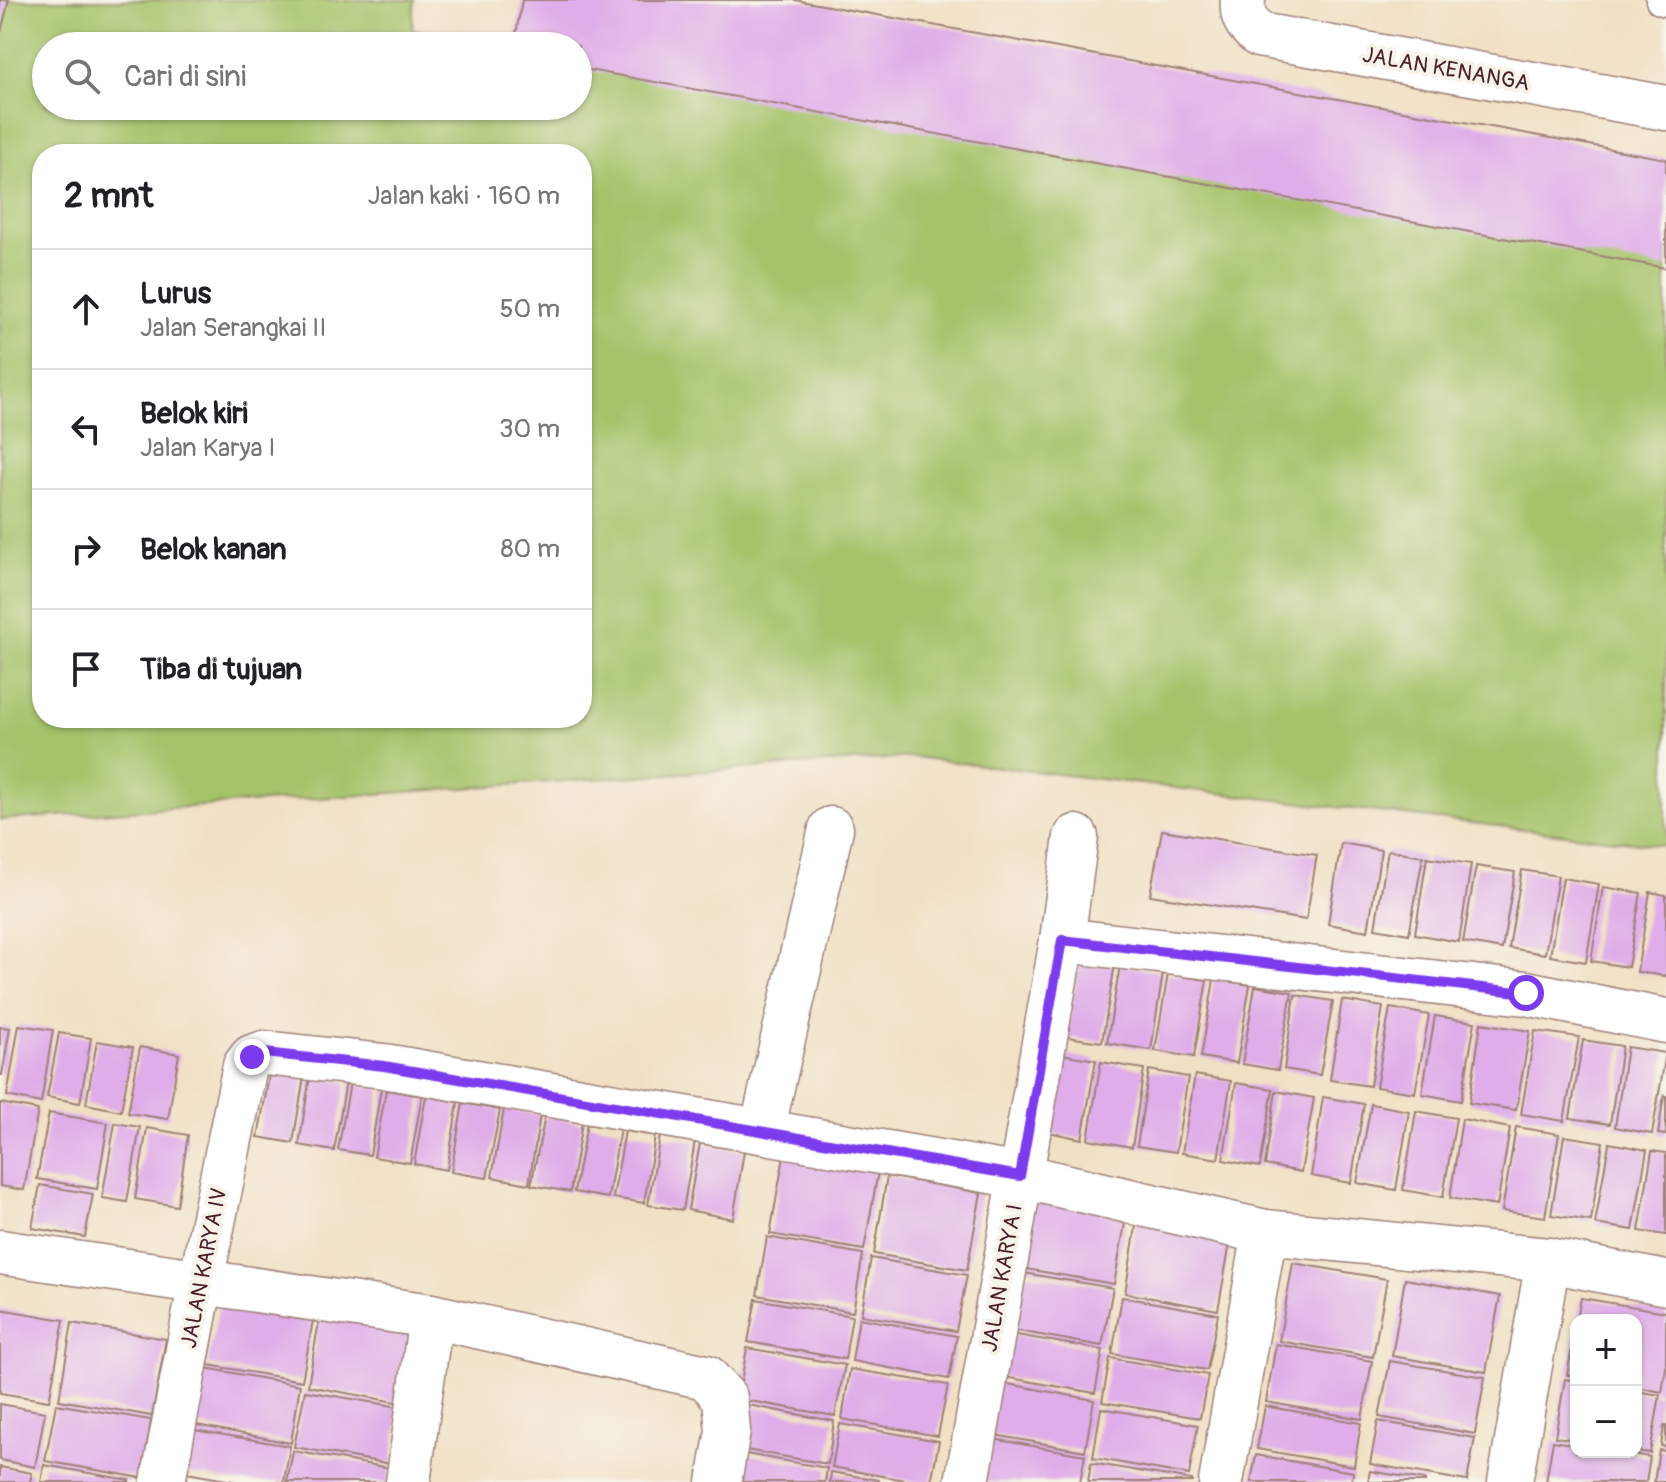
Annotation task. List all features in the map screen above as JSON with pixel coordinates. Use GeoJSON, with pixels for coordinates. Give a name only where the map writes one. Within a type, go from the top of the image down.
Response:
{"type":"FeatureCollection","features":[{"type":"Feature","properties":{"kind":"street","name":"JALAN KENANGA"},"geometry":{"type":"LineString","coordinates":[[1242,4],[1246,25],[1259,35],[1666,108]]}},
{"type":"Feature","properties":{"kind":"street"},"geometry":{"type":"LineString","coordinates":[[831,829],[762,1131],[1020,1176],[1265,1232],[1548,1260],[1666,1283]]}},
{"type":"Feature","properties":{"kind":"street","name":"JALAN KARYA I"},"geometry":{"type":"LineString","coordinates":[[967,1482],[1062,940],[1076,837]]}},
{"type":"Feature","properties":{"kind":"street"},"geometry":{"type":"LineString","coordinates":[[1062,940],[1526,993],[1666,1021]]}},
{"type":"Feature","properties":{"kind":"street","name":"JALAN KARYA IV"},"geometry":{"type":"LineString","coordinates":[[163,1482],[245,1066],[252,1057],[264,1053],[384,1066],[762,1131]]}},
{"type":"Feature","properties":{"kind":"street"},"geometry":{"type":"LineString","coordinates":[[1221,1482],[1265,1232]]}},
{"type":"Feature","properties":{"kind":"street"},"geometry":{"type":"LineString","coordinates":[[0,1252],[431,1316],[706,1377],[725,1398],[728,1431],[719,1482]]}},
{"type":"Feature","properties":{"kind":"street"},"geometry":{"type":"LineString","coordinates":[[1510,1482],[1548,1260]]}},
{"type":"Feature","properties":{"kind":"street"},"geometry":{"type":"LineString","coordinates":[[408,1482],[431,1316]]}},
{"type":"Feature","properties":{"kind":"lane"},"geometry":{"type":"LineString","coordinates":[[1660,0],[1666,2]]}},
{"type":"Feature","properties":{"kind":"green space"},"geometry":{"type":"Polygon","coordinates":[[[0,0],[414,0],[412,30],[424,32],[32,32],[32,120],[592,120],[592,61],[1666,248],[1666,846],[914,757],[0,820],[0,0]]]}},
{"type":"Feature","properties":{"kind":"building"},"geometry":{"type":"Polygon","coordinates":[[[0,0],[9,0],[1,32],[0,32],[0,0]]]}},
{"type":"Feature","properties":{"kind":"building"},"geometry":{"type":"Polygon","coordinates":[[[522,0],[795,0],[1666,159],[1666,268],[592,71],[592,32],[516,32],[522,0]]]}},
{"type":"Feature","properties":{"kind":"building"},"geometry":{"type":"Polygon","coordinates":[[[1162,830],[1317,855],[1306,920],[1150,895],[1162,830]]]}},
{"type":"Feature","properties":{"kind":"building"},"geometry":{"type":"Polygon","coordinates":[[[1341,843],[1381,850],[1368,931],[1328,924],[1341,843]]]}},
{"type":"Feature","properties":{"kind":"building"},"geometry":{"type":"Polygon","coordinates":[[[1388,850],[1423,856],[1409,934],[1375,928],[1388,850]]]}},
{"type":"Feature","properties":{"kind":"building"},"geometry":{"type":"Polygon","coordinates":[[[1427,857],[1471,864],[1459,942],[1415,934],[1427,857]]]}},
{"type":"Feature","properties":{"kind":"building"},"geometry":{"type":"Polygon","coordinates":[[[1476,866],[1515,872],[1502,949],[1463,942],[1476,866]]]}},
{"type":"Feature","properties":{"kind":"building"},"geometry":{"type":"Polygon","coordinates":[[[1522,870],[1558,876],[1545,954],[1509,948],[1522,870]]]}},
{"type":"Feature","properties":{"kind":"building"},"geometry":{"type":"Polygon","coordinates":[[[1563,878],[1599,884],[1586,962],[1550,956],[1563,878]]]}},
{"type":"Feature","properties":{"kind":"building"},"geometry":{"type":"Polygon","coordinates":[[[1603,887],[1641,893],[1628,967],[1591,961],[1603,887]]]}},
{"type":"Feature","properties":{"kind":"building"},"geometry":{"type":"Polygon","coordinates":[[[1650,892],[1666,895],[1666,976],[1637,972],[1650,892]]]}},
{"type":"Feature","properties":{"kind":"building"},"geometry":{"type":"Polygon","coordinates":[[[1080,958],[1115,964],[1102,1042],[1067,1037],[1080,958]]]}},
{"type":"Feature","properties":{"kind":"building"},"geometry":{"type":"Polygon","coordinates":[[[1120,965],[1163,973],[1151,1050],[1107,1043],[1120,965]]]}},
{"type":"Feature","properties":{"kind":"building"},"geometry":{"type":"Polygon","coordinates":[[[1168,974],[1207,980],[1194,1057],[1155,1051],[1168,974]]]}},
{"type":"Feature","properties":{"kind":"building"},"geometry":{"type":"Polygon","coordinates":[[[1214,979],[1250,985],[1237,1063],[1201,1057],[1214,979]]]}},
{"type":"Feature","properties":{"kind":"building"},"geometry":{"type":"Polygon","coordinates":[[[1255,986],[1292,992],[1278,1070],[1242,1064],[1255,986]]]}},
{"type":"Feature","properties":{"kind":"building"},"geometry":{"type":"Polygon","coordinates":[[[1295,995],[1333,1001],[1320,1075],[1284,1069],[1295,995]]]}},
{"type":"Feature","properties":{"kind":"building"},"geometry":{"type":"Polygon","coordinates":[[[1342,1000],[1383,1007],[1370,1086],[1330,1080],[1342,1000]]]}},
{"type":"Feature","properties":{"kind":"building"},"geometry":{"type":"Polygon","coordinates":[[[1390,1008],[1429,1015],[1415,1093],[1376,1087],[1390,1008]]]}},
{"type":"Feature","properties":{"kind":"building"},"geometry":{"type":"Polygon","coordinates":[[[1435,1016],[1475,1022],[1461,1101],[1422,1094],[1435,1016]]]}},
{"type":"Feature","properties":{"kind":"building"},"geometry":{"type":"Polygon","coordinates":[[[1481,1023],[1530,1031],[1516,1110],[1469,1103],[1481,1023]]]}},
{"type":"Feature","properties":{"kind":"building"},"geometry":{"type":"Polygon","coordinates":[[[19,1025],[53,1030],[41,1103],[7,1096],[19,1025]]]}},
{"type":"Feature","properties":{"kind":"building"},"geometry":{"type":"Polygon","coordinates":[[[0,1027],[10,1028],[2,1075],[0,1075],[0,1027]]]}},
{"type":"Feature","properties":{"kind":"building"},"geometry":{"type":"Polygon","coordinates":[[[1535,1031],[1579,1037],[1564,1121],[1521,1114],[1535,1031]]]}},
{"type":"Feature","properties":{"kind":"building"},"geometry":{"type":"Polygon","coordinates":[[[59,1033],[91,1038],[80,1103],[47,1097],[59,1033]]]}},
{"type":"Feature","properties":{"kind":"building"},"geometry":{"type":"Polygon","coordinates":[[[1583,1040],[1622,1046],[1610,1124],[1570,1118],[1583,1040]]]}},
{"type":"Feature","properties":{"kind":"building"},"geometry":{"type":"Polygon","coordinates":[[[97,1041],[133,1047],[121,1111],[86,1104],[97,1041]]]}},
{"type":"Feature","properties":{"kind":"building"},"geometry":{"type":"Polygon","coordinates":[[[140,1047],[179,1054],[168,1119],[128,1113],[140,1047]]]}},
{"type":"Feature","properties":{"kind":"building"},"geometry":{"type":"Polygon","coordinates":[[[1627,1047],[1666,1053],[1652,1134],[1615,1127],[1627,1047]]]}},
{"type":"Feature","properties":{"kind":"building"},"geometry":{"type":"Polygon","coordinates":[[[1061,1054],[1096,1060],[1082,1139],[1048,1132],[1061,1054]]]}},
{"type":"Feature","properties":{"kind":"building"},"geometry":{"type":"Polygon","coordinates":[[[1101,1062],[1144,1069],[1132,1147],[1088,1139],[1101,1062]]]}},
{"type":"Feature","properties":{"kind":"building"},"geometry":{"type":"Polygon","coordinates":[[[1149,1070],[1188,1077],[1176,1152],[1137,1146],[1149,1070]]]}},
{"type":"Feature","properties":{"kind":"building"},"geometry":{"type":"Polygon","coordinates":[[[270,1071],[304,1076],[293,1143],[258,1137],[270,1071]]]}},
{"type":"Feature","properties":{"kind":"building"},"geometry":{"type":"Polygon","coordinates":[[[1195,1075],[1231,1081],[1218,1159],[1182,1153],[1195,1075]]]}},
{"type":"Feature","properties":{"kind":"building"},"geometry":{"type":"Polygon","coordinates":[[[310,1076],[346,1082],[334,1151],[299,1145],[310,1076]]]}},
{"type":"Feature","properties":{"kind":"building"},"geometry":{"type":"Polygon","coordinates":[[[350,1083],[381,1088],[370,1155],[338,1150],[350,1083]]]}},
{"type":"Feature","properties":{"kind":"building"},"geometry":{"type":"Polygon","coordinates":[[[1236,1083],[1273,1089],[1260,1167],[1223,1160],[1236,1083]]]}},
{"type":"Feature","properties":{"kind":"building"},"geometry":{"type":"Polygon","coordinates":[[[386,1090],[422,1096],[410,1163],[374,1157],[386,1090]]]}},
{"type":"Feature","properties":{"kind":"building"},"geometry":{"type":"Polygon","coordinates":[[[1276,1091],[1314,1098],[1301,1172],[1265,1165],[1276,1091]]]}},
{"type":"Feature","properties":{"kind":"building"},"geometry":{"type":"Polygon","coordinates":[[[426,1096],[458,1102],[447,1170],[414,1164],[426,1096]]]}},
{"type":"Feature","properties":{"kind":"building"},"geometry":{"type":"Polygon","coordinates":[[[1666,1096],[1666,1135],[1658,1134],[1666,1096]]]}},
{"type":"Feature","properties":{"kind":"building"},"geometry":{"type":"Polygon","coordinates":[[[1323,1097],[1364,1104],[1351,1183],[1311,1176],[1323,1097]]]}},
{"type":"Feature","properties":{"kind":"building"},"geometry":{"type":"Polygon","coordinates":[[[0,1103],[38,1110],[24,1190],[0,1186],[0,1103]]]}},
{"type":"Feature","properties":{"kind":"building"},"geometry":{"type":"Polygon","coordinates":[[[463,1103],[500,1110],[487,1178],[451,1172],[463,1103]]]}},
{"type":"Feature","properties":{"kind":"building"},"geometry":{"type":"Polygon","coordinates":[[[1371,1104],[1409,1111],[1396,1190],[1357,1183],[1371,1104]]]}},
{"type":"Feature","properties":{"kind":"building"},"geometry":{"type":"Polygon","coordinates":[[[504,1109],[540,1115],[529,1184],[492,1177],[504,1109]]]}},
{"type":"Feature","properties":{"kind":"building"},"geometry":{"type":"Polygon","coordinates":[[[1416,1111],[1456,1118],[1443,1197],[1403,1190],[1416,1111]]]}},
{"type":"Feature","properties":{"kind":"building"},"geometry":{"type":"Polygon","coordinates":[[[49,1113],[108,1123],[97,1189],[37,1179],[49,1113]]]}},
{"type":"Feature","properties":{"kind":"building"},"geometry":{"type":"Polygon","coordinates":[[[545,1116],[582,1123],[570,1192],[531,1185],[545,1116]]]}},
{"type":"Feature","properties":{"kind":"building"},"geometry":{"type":"Polygon","coordinates":[[[1462,1119],[1510,1128],[1497,1206],[1450,1198],[1462,1119]]]}},
{"type":"Feature","properties":{"kind":"building"},"geometry":{"type":"Polygon","coordinates":[[[115,1123],[140,1127],[127,1202],[102,1198],[115,1123]]]}},
{"type":"Feature","properties":{"kind":"building"},"geometry":{"type":"Polygon","coordinates":[[[587,1124],[620,1129],[608,1198],[574,1192],[587,1124]]]}},
{"type":"Feature","properties":{"kind":"building"},"geometry":{"type":"Polygon","coordinates":[[[1516,1127],[1559,1134],[1545,1217],[1502,1211],[1516,1127]]]}},
{"type":"Feature","properties":{"kind":"building"},"geometry":{"type":"Polygon","coordinates":[[[147,1128],[188,1135],[177,1206],[135,1199],[147,1128]]]}},
{"type":"Feature","properties":{"kind":"building"},"geometry":{"type":"Polygon","coordinates":[[[625,1131],[655,1136],[644,1203],[613,1198],[625,1131]]]}},
{"type":"Feature","properties":{"kind":"building"},"geometry":{"type":"Polygon","coordinates":[[[660,1136],[695,1141],[683,1210],[648,1205],[660,1136]]]}},
{"type":"Feature","properties":{"kind":"building"},"geometry":{"type":"Polygon","coordinates":[[[1564,1136],[1603,1142],[1591,1221],[1551,1215],[1564,1136]]]}},
{"type":"Feature","properties":{"kind":"building"},"geometry":{"type":"Polygon","coordinates":[[[700,1143],[744,1151],[733,1219],[688,1210],[700,1143]]]}},
{"type":"Feature","properties":{"kind":"building"},"geometry":{"type":"Polygon","coordinates":[[[1609,1143],[1647,1150],[1633,1230],[1595,1224],[1609,1143]]]}},
{"type":"Feature","properties":{"kind":"building"},"geometry":{"type":"Polygon","coordinates":[[[1652,1151],[1666,1153],[1666,1235],[1639,1231],[1652,1151]]]}},
{"type":"Feature","properties":{"kind":"building"},"geometry":{"type":"Polygon","coordinates":[[[784,1156],[878,1172],[864,1250],[770,1234],[784,1156]]]}},
{"type":"Feature","properties":{"kind":"building"},"geometry":{"type":"Polygon","coordinates":[[[887,1176],[981,1193],[967,1270],[874,1254],[887,1176]]]}},
{"type":"Feature","properties":{"kind":"building"},"geometry":{"type":"Polygon","coordinates":[[[40,1185],[93,1194],[85,1237],[32,1228],[40,1185]]]}},
{"type":"Feature","properties":{"kind":"building"},"geometry":{"type":"Polygon","coordinates":[[[1033,1191],[1128,1207],[1114,1284],[1020,1268],[1033,1191]]]}},
{"type":"Feature","properties":{"kind":"building"},"geometry":{"type":"Polygon","coordinates":[[[1138,1215],[1232,1232],[1218,1310],[1125,1293],[1138,1215]]]}},
{"type":"Feature","properties":{"kind":"building"},"geometry":{"type":"Polygon","coordinates":[[[767,1237],[863,1254],[853,1312],[757,1295],[767,1237]]]}},
{"type":"Feature","properties":{"kind":"building"},"geometry":{"type":"Polygon","coordinates":[[[871,1258],[967,1275],[956,1331],[861,1315],[871,1258]]]}},
{"type":"Feature","properties":{"kind":"building"},"geometry":{"type":"Polygon","coordinates":[[[1293,1263],[1387,1279],[1373,1357],[1279,1341],[1293,1263]]]}},
{"type":"Feature","properties":{"kind":"building"},"geometry":{"type":"Polygon","coordinates":[[[1018,1272],[1113,1288],[1102,1346],[1007,1329],[1018,1272]]]}},
{"type":"Feature","properties":{"kind":"building"},"geometry":{"type":"Polygon","coordinates":[[[1405,1279],[1500,1296],[1486,1372],[1392,1356],[1405,1279]]]}},
{"type":"Feature","properties":{"kind":"building"},"geometry":{"type":"Polygon","coordinates":[[[222,1287],[316,1304],[302,1381],[208,1365],[222,1287]]]}},
{"type":"Feature","properties":{"kind":"building"},"geometry":{"type":"Polygon","coordinates":[[[1122,1297],[1218,1314],[1207,1370],[1112,1354],[1122,1297]]]}},
{"type":"Feature","properties":{"kind":"building"},"geometry":{"type":"Polygon","coordinates":[[[1581,1298],[1666,1312],[1666,1368],[1662,1392],[1642,1388],[1642,1314],[1578,1314],[1581,1298]]]}},
{"type":"Feature","properties":{"kind":"building"},"geometry":{"type":"Polygon","coordinates":[[[756,1299],[852,1316],[845,1359],[748,1342],[756,1299]]]}},
{"type":"Feature","properties":{"kind":"building"},"geometry":{"type":"Polygon","coordinates":[[[0,1309],[64,1320],[49,1401],[0,1393],[0,1309]]]}},
{"type":"Feature","properties":{"kind":"building"},"geometry":{"type":"Polygon","coordinates":[[[321,1309],[415,1326],[401,1403],[308,1386],[321,1309]]]}},
{"type":"Feature","properties":{"kind":"building"},"geometry":{"type":"Polygon","coordinates":[[[859,1318],[957,1336],[949,1379],[852,1361],[859,1318]]]}},
{"type":"Feature","properties":{"kind":"building"},"geometry":{"type":"Polygon","coordinates":[[[72,1323],[166,1339],[152,1416],[59,1400],[72,1323]]]}},
{"type":"Feature","properties":{"kind":"building"},"geometry":{"type":"Polygon","coordinates":[[[1006,1333],[1103,1350],[1095,1393],[998,1376],[1006,1333]]]}},
{"type":"Feature","properties":{"kind":"building"},"geometry":{"type":"Polygon","coordinates":[[[1276,1344],[1372,1361],[1362,1419],[1266,1402],[1276,1344]]]}},
{"type":"Feature","properties":{"kind":"building"},"geometry":{"type":"Polygon","coordinates":[[[747,1348],[845,1365],[835,1416],[738,1399],[747,1348]]]}},
{"type":"Feature","properties":{"kind":"building"},"geometry":{"type":"Polygon","coordinates":[[[1110,1358],[1208,1375],[1200,1418],[1102,1402],[1110,1358]]]}},
{"type":"Feature","properties":{"kind":"building"},"geometry":{"type":"Polygon","coordinates":[[[1390,1361],[1485,1377],[1475,1434],[1379,1417],[1390,1361]]]}},
{"type":"Feature","properties":{"kind":"building"},"geometry":{"type":"Polygon","coordinates":[[[205,1368],[300,1385],[291,1443],[196,1425],[205,1368]]]}},
{"type":"Feature","properties":{"kind":"building"},"geometry":{"type":"Polygon","coordinates":[[[850,1369],[948,1385],[938,1436],[842,1419],[850,1369]]]}},
{"type":"Feature","properties":{"kind":"building"},"geometry":{"type":"Polygon","coordinates":[[[1565,1379],[1570,1380],[1570,1439],[1555,1437],[1565,1379]]]}},
{"type":"Feature","properties":{"kind":"building"},"geometry":{"type":"Polygon","coordinates":[[[997,1382],[1094,1400],[1085,1451],[988,1434],[997,1382]]]}},
{"type":"Feature","properties":{"kind":"building"},"geometry":{"type":"Polygon","coordinates":[[[305,1391],[400,1407],[391,1464],[294,1447],[305,1391]]]}},
{"type":"Feature","properties":{"kind":"building"},"geometry":{"type":"Polygon","coordinates":[[[1642,1392],[1660,1395],[1650,1453],[1642,1452],[1642,1392]]]}},
{"type":"Feature","properties":{"kind":"building"},"geometry":{"type":"Polygon","coordinates":[[[736,1403],[834,1421],[828,1464],[728,1447],[736,1403]]]}},
{"type":"Feature","properties":{"kind":"building"},"geometry":{"type":"Polygon","coordinates":[[[0,1404],[45,1412],[35,1467],[0,1460],[0,1404]]]}},
{"type":"Feature","properties":{"kind":"building"},"geometry":{"type":"Polygon","coordinates":[[[56,1404],[151,1420],[142,1478],[45,1461],[56,1404]]]}},
{"type":"Feature","properties":{"kind":"building"},"geometry":{"type":"Polygon","coordinates":[[[1265,1406],[1361,1423],[1354,1466],[1257,1449],[1265,1406]]]}},
{"type":"Feature","properties":{"kind":"building"},"geometry":{"type":"Polygon","coordinates":[[[1101,1408],[1198,1425],[1189,1475],[1093,1458],[1101,1408]]]}},
{"type":"Feature","properties":{"kind":"building"},"geometry":{"type":"Polygon","coordinates":[[[1378,1421],[1475,1438],[1467,1481],[1370,1464],[1378,1421]]]}},
{"type":"Feature","properties":{"kind":"building"},"geometry":{"type":"Polygon","coordinates":[[[840,1424],[939,1441],[931,1482],[832,1467],[840,1424]]]}},
{"type":"Feature","properties":{"kind":"building"},"geometry":{"type":"Polygon","coordinates":[[[1666,1426],[1666,1447],[1661,1446],[1666,1426]]]}},
{"type":"Feature","properties":{"kind":"building"},"geometry":{"type":"Polygon","coordinates":[[[194,1430],[290,1446],[284,1482],[238,1482],[186,1473],[194,1430]]]}},
{"type":"Feature","properties":{"kind":"building"},"geometry":{"type":"Polygon","coordinates":[[[987,1438],[1085,1455],[1080,1482],[979,1482],[987,1438]]]}},
{"type":"Feature","properties":{"kind":"building"},"geometry":{"type":"Polygon","coordinates":[[[1553,1441],[1570,1444],[1570,1458],[1650,1457],[1646,1482],[1546,1482],[1553,1441]]]}},
{"type":"Feature","properties":{"kind":"building"},"geometry":{"type":"Polygon","coordinates":[[[1659,1450],[1666,1451],[1666,1482],[1654,1482],[1659,1450]]]}},
{"type":"Feature","properties":{"kind":"building"},"geometry":{"type":"Polygon","coordinates":[[[293,1451],[390,1468],[388,1482],[287,1482],[293,1451]]]}},
{"type":"Feature","properties":{"kind":"building"},"geometry":{"type":"Polygon","coordinates":[[[728,1451],[827,1468],[825,1482],[723,1482],[728,1451]]]}},
{"type":"Feature","properties":{"kind":"building"},"geometry":{"type":"Polygon","coordinates":[[[1256,1455],[1353,1472],[1352,1482],[1251,1482],[1256,1455]]]}},
{"type":"Feature","properties":{"kind":"building"},"geometry":{"type":"Polygon","coordinates":[[[1091,1463],[1192,1480],[1192,1482],[1088,1482],[1091,1463]]]}},
{"type":"Feature","properties":{"kind":"building"},"geometry":{"type":"Polygon","coordinates":[[[44,1465],[129,1480],[129,1482],[41,1482],[44,1465]]]}},
{"type":"Feature","properties":{"kind":"building"},"geometry":{"type":"Polygon","coordinates":[[[0,1467],[32,1473],[30,1482],[0,1482],[0,1467]]]}},
{"type":"Feature","properties":{"kind":"building"},"geometry":{"type":"Polygon","coordinates":[[[1370,1471],[1425,1480],[1425,1482],[1368,1482],[1370,1471]]]}},
{"type":"Feature","properties":{"kind":"building"},"geometry":{"type":"Polygon","coordinates":[[[831,1472],[879,1480],[879,1482],[830,1482],[831,1472]]]}},
{"type":"Feature","properties":{"kind":"route"},"geometry":{"type":"LineString","coordinates":[[252,1057],[264,1053],[384,1066],[1020,1176],[1062,940],[1526,993]]}}]}
